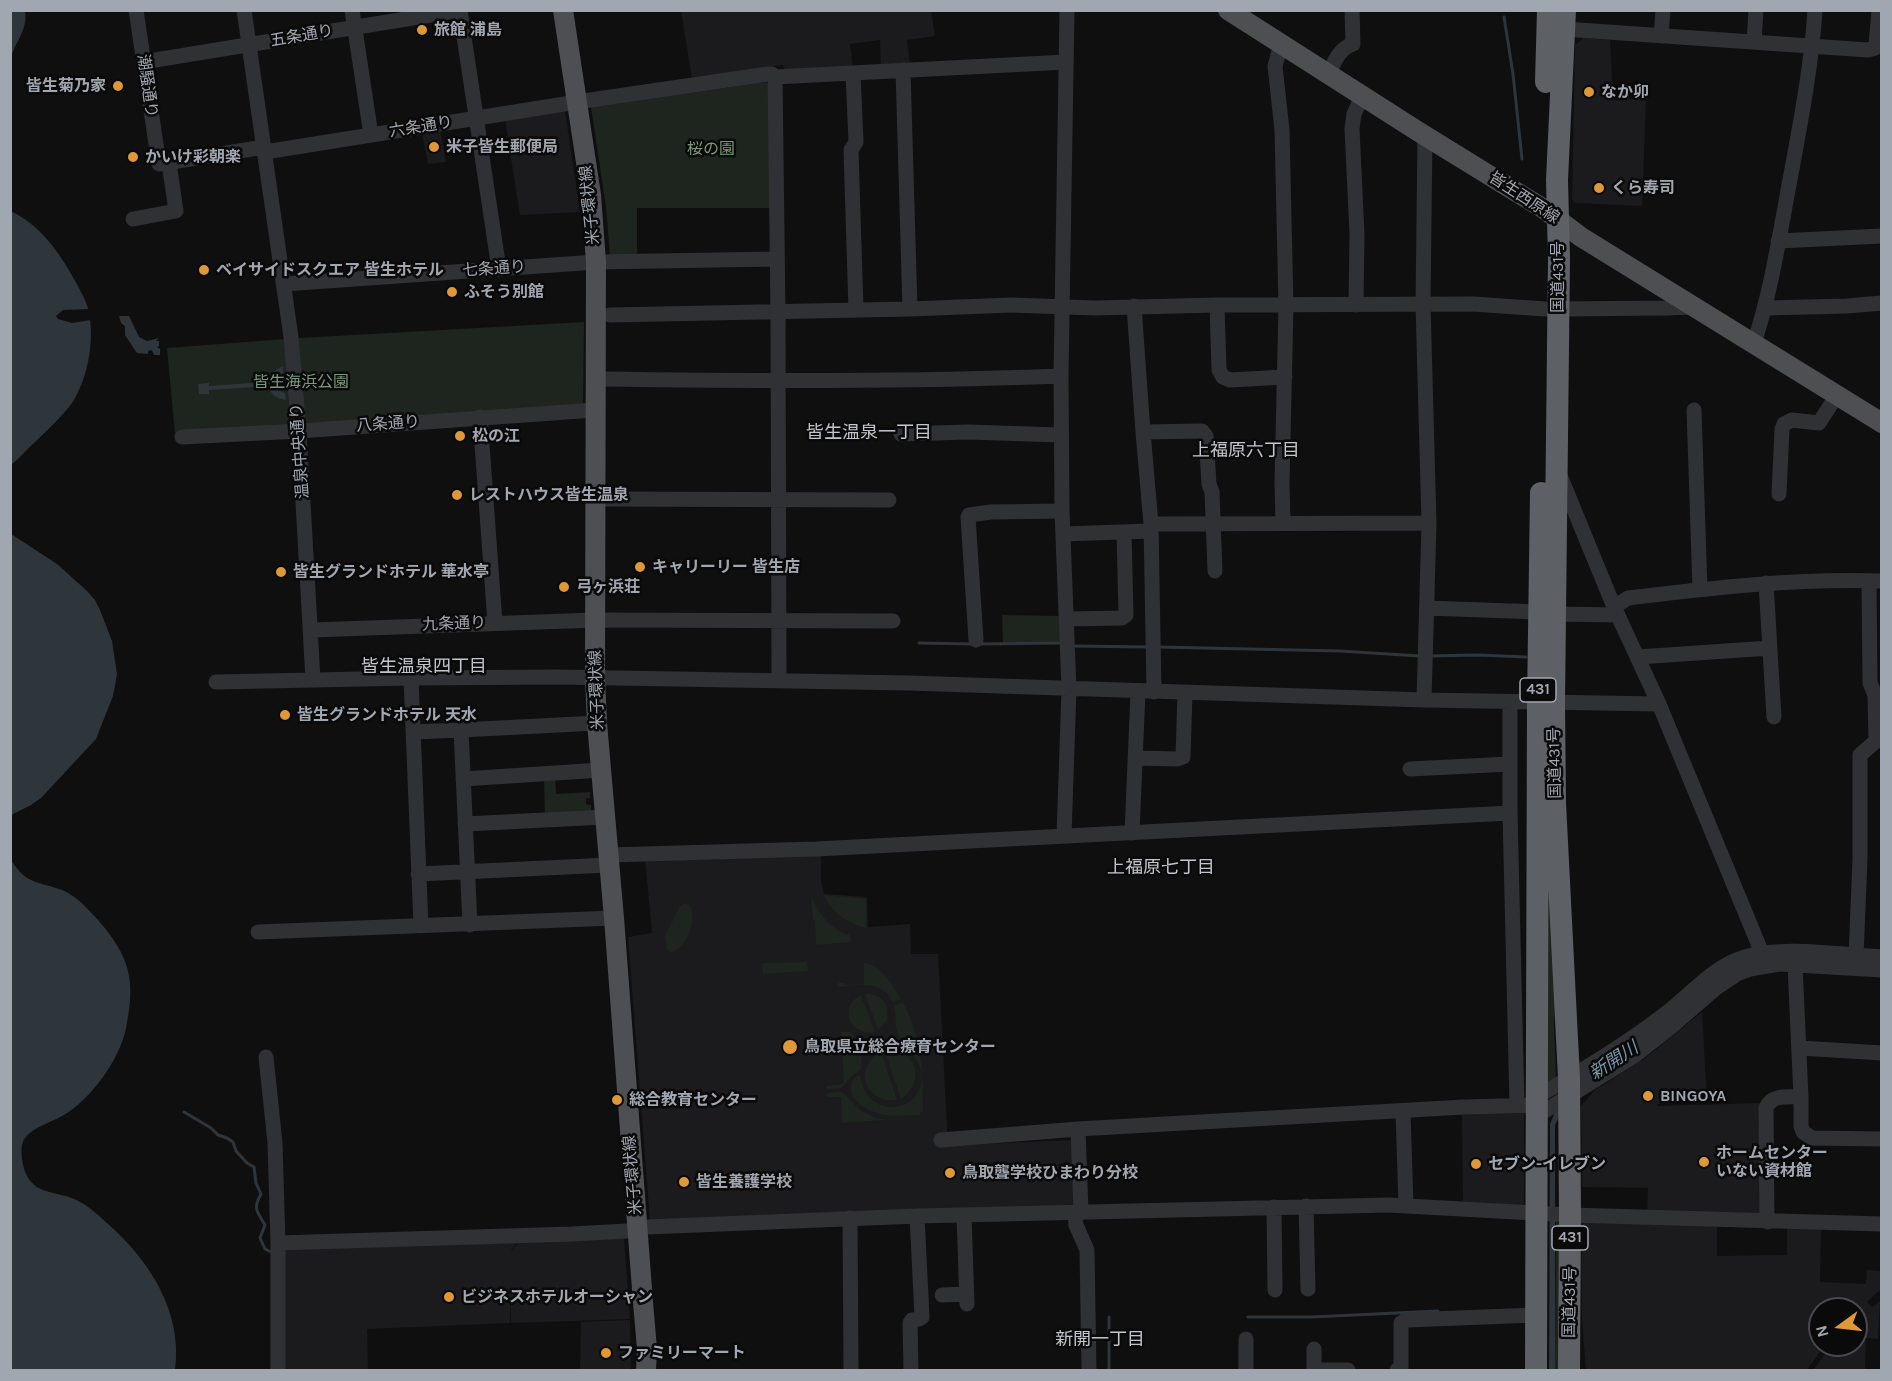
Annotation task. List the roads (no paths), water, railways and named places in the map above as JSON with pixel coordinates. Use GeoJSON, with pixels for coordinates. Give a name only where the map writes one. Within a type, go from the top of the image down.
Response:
{"type":"FeatureCollection","features":[{"type":"Feature","properties":{"kind":"highway","name":"国道431号"},"geometry":{"type":"LineString","coordinates":[[1548,10],[1551,309],[1546,702],[1555,1098],[1569,1215],[1569,1371]]}},
{"type":"Feature","properties":{"kind":"highway","name":"国道431号"},"geometry":{"type":"LineString","coordinates":[[1551,214],[1557,180],[1564,20]]}},
{"type":"Feature","properties":{"kind":"highway","name":"国道431号"},"geometry":{"type":"LineString","coordinates":[[1547,613],[1556,464],[1551,309]]}},
{"type":"Feature","properties":{"kind":"highway","name":"国道431号"},"geometry":{"type":"LineString","coordinates":[[1536,1371],[1538,1213],[1555,1098],[1556,815],[1546,702]]}},
{"type":"Feature","properties":{"kind":"main road","name":"米子環状線"},"geometry":{"type":"LineString","coordinates":[[563,10],[591,195],[596,262],[595,678],[597,723],[614,918],[646,1371]]}},
{"type":"Feature","properties":{"kind":"main road","name":"皆生西原線"},"geometry":{"type":"LineString","coordinates":[[1228,10],[1362,97],[1551,214],[1581,237],[1881,423]]}},
{"type":"Feature","properties":{"kind":"street","name":"潮騒通り"},"geometry":{"type":"LineString","coordinates":[[133,219],[176,211],[163,162],[143,62],[136,10]]}},
{"type":"Feature","properties":{"kind":"street","name":"温泉中央通り"},"geometry":{"type":"LineString","coordinates":[[244,10],[284,284],[299,431],[312,630],[313,680]]}},
{"type":"Feature","properties":{"kind":"street"},"geometry":{"type":"LineString","coordinates":[[352,10],[371,135]]}},
{"type":"Feature","properties":{"kind":"street"},"geometry":{"type":"LineString","coordinates":[[1064,836],[1069,689],[1062,511],[1061,376],[1067,10]]}},
{"type":"Feature","properties":{"kind":"street"},"geometry":{"type":"LineString","coordinates":[[1328,75],[1341,52],[1348,45],[1353,44],[1352,10]]}},
{"type":"Feature","properties":{"kind":"street"},"geometry":{"type":"LineString","coordinates":[[1661,36],[1663,10]]}},
{"type":"Feature","properties":{"kind":"street"},"geometry":{"type":"LineString","coordinates":[[1754,42],[1756,10]]}},
{"type":"Feature","properties":{"kind":"street"},"geometry":{"type":"LineString","coordinates":[[1754,343],[1766,308],[1813,47],[1815,10]]}},
{"type":"Feature","properties":{"kind":"street"},"geometry":{"type":"LineString","coordinates":[[1564,20],[1661,36],[1862,50],[1875,48],[1879,10]]}},
{"type":"Feature","properties":{"kind":"street","name":"五条通り"},"geometry":{"type":"LineString","coordinates":[[143,62],[460,11]]}},
{"type":"Feature","properties":{"kind":"street"},"geometry":{"type":"LineString","coordinates":[[460,11],[499,269]]}},
{"type":"Feature","properties":{"kind":"street"},"geometry":{"type":"LineString","coordinates":[[1281,44],[1275,66],[1282,129],[1286,306],[1282,483],[1284,523]]}},
{"type":"Feature","properties":{"kind":"street","name":"六条通り"},"geometry":{"type":"LineString","coordinates":[[163,162],[371,135],[768,74],[775,77],[1066,62]]}},
{"type":"Feature","properties":{"kind":"street"},"geometry":{"type":"LineString","coordinates":[[903,70],[910,309]]}},
{"type":"Feature","properties":{"kind":"street"},"geometry":{"type":"LineString","coordinates":[[853,73],[856,142],[851,150],[856,310]]}},
{"type":"Feature","properties":{"kind":"street"},"geometry":{"type":"LineString","coordinates":[[775,77],[779,681]]}},
{"type":"Feature","properties":{"kind":"street"},"geometry":{"type":"LineString","coordinates":[[1356,305],[1357,234],[1352,129],[1354,114],[1362,97]]}},
{"type":"Feature","properties":{"kind":"street"},"geometry":{"type":"LineString","coordinates":[[1424,700],[1430,523],[1423,304],[1425,136]]}},
{"type":"Feature","properties":{"kind":"street"},"geometry":{"type":"LineString","coordinates":[[1778,241],[1881,236]]}},
{"type":"Feature","properties":{"kind":"street","name":"七条通り"},"geometry":{"type":"LineString","coordinates":[[284,284],[596,262],[776,259]]}},
{"type":"Feature","properties":{"kind":"street"},"geometry":{"type":"LineString","coordinates":[[1766,308],[1881,303]]}},
{"type":"Feature","properties":{"kind":"street"},"geometry":{"type":"LineString","coordinates":[[610,315],[1011,305],[1095,308],[1423,304],[1473,304],[1551,309],[1693,307]]}},
{"type":"Feature","properties":{"kind":"street"},"geometry":{"type":"LineString","coordinates":[[1217,305],[1220,370],[1223,377],[1230,380],[1285,377]]}},
{"type":"Feature","properties":{"kind":"street"},"geometry":{"type":"LineString","coordinates":[[1134,306],[1151,527],[1154,692]]}},
{"type":"Feature","properties":{"kind":"street"},"geometry":{"type":"LineString","coordinates":[[596,378],[777,381],[942,380],[1061,376]]}},
{"type":"Feature","properties":{"kind":"street"},"geometry":{"type":"LineString","coordinates":[[1779,494],[1784,424],[1792,420],[1819,423],[1837,395]]}},
{"type":"Feature","properties":{"kind":"street","name":"八条通り"},"geometry":{"type":"LineString","coordinates":[[182,437],[595,410]]}},
{"type":"Feature","properties":{"kind":"street"},"geometry":{"type":"LineString","coordinates":[[1694,410],[1700,590]]}},
{"type":"Feature","properties":{"kind":"street"},"geometry":{"type":"LineString","coordinates":[[480,417],[495,623]]}},
{"type":"Feature","properties":{"kind":"street"},"geometry":{"type":"LineString","coordinates":[[1143,432],[1199,430],[1204,433],[1214,522],[1215,572]]}},
{"type":"Feature","properties":{"kind":"street"},"geometry":{"type":"LineString","coordinates":[[901,434],[968,432],[1061,435]]}},
{"type":"Feature","properties":{"kind":"street"},"geometry":{"type":"LineString","coordinates":[[1556,464],[1616,611],[1659,704],[1763,959]]}},
{"type":"Feature","properties":{"kind":"street"},"geometry":{"type":"LineString","coordinates":[[595,499],[889,500]]}},
{"type":"Feature","properties":{"kind":"street"},"geometry":{"type":"LineString","coordinates":[[976,640],[969,515],[992,512],[1062,511]]}},
{"type":"Feature","properties":{"kind":"street"},"geometry":{"type":"LineString","coordinates":[[1063,534],[1124,532],[1151,527],[1214,522],[1430,523]]}},
{"type":"Feature","properties":{"kind":"street"},"geometry":{"type":"LineString","coordinates":[[1066,620],[1122,618],[1126,615],[1124,532]]}},
{"type":"Feature","properties":{"kind":"street"},"geometry":{"type":"LineString","coordinates":[[1427,608],[1547,613],[1616,611],[1628,598],[1766,583],[1814,580],[1875,581],[1870,683],[1875,695],[1879,740],[1860,755],[1860,859],[1856,956]]}},
{"type":"Feature","properties":{"kind":"street"},"geometry":{"type":"LineString","coordinates":[[1766,583],[1774,717]]}},
{"type":"Feature","properties":{"kind":"street","name":"九条通り"},"geometry":{"type":"LineString","coordinates":[[312,630],[596,620],[893,621]]}},
{"type":"Feature","properties":{"kind":"street"},"geometry":{"type":"LineString","coordinates":[[1638,657],[1770,648]]}},
{"type":"Feature","properties":{"kind":"street"},"geometry":{"type":"LineString","coordinates":[[216,682],[411,678],[595,678],[909,683],[1138,692],[1659,704]]}},
{"type":"Feature","properties":{"kind":"street"},"geometry":{"type":"LineString","coordinates":[[411,678],[421,926]]}},
{"type":"Feature","properties":{"kind":"street"},"geometry":{"type":"LineString","coordinates":[[1132,833],[1138,692]]}},
{"type":"Feature","properties":{"kind":"street"},"geometry":{"type":"LineString","coordinates":[[1136,759],[1183,757],[1185,693]]}},
{"type":"Feature","properties":{"kind":"street"},"geometry":{"type":"LineString","coordinates":[[1510,702],[1510,813],[1555,1098]]}},
{"type":"Feature","properties":{"kind":"street"},"geometry":{"type":"LineString","coordinates":[[413,732],[597,723]]}},
{"type":"Feature","properties":{"kind":"street"},"geometry":{"type":"LineString","coordinates":[[461,729],[470,925]]}},
{"type":"Feature","properties":{"kind":"street"},"geometry":{"type":"LineString","coordinates":[[1410,770],[1510,764]]}},
{"type":"Feature","properties":{"kind":"street"},"geometry":{"type":"LineString","coordinates":[[463,778],[601,770]]}},
{"type":"Feature","properties":{"kind":"street"},"geometry":{"type":"LineString","coordinates":[[418,874],[609,860],[1510,813]]}},
{"type":"Feature","properties":{"kind":"street"},"geometry":{"type":"LineString","coordinates":[[465,824],[605,817]]}},
{"type":"Feature","properties":{"kind":"street"},"geometry":{"type":"LineString","coordinates":[[258,932],[614,918]]}},
{"type":"Feature","properties":{"kind":"street"},"geometry":{"type":"LineString","coordinates":[[1763,959],[1777,951],[1881,957]]}},
{"type":"Feature","properties":{"kind":"street"},"geometry":{"type":"LineString","coordinates":[[941,1140],[1078,1129],[1403,1112],[1555,1098],[1634,1056],[1718,970],[1731,962],[1763,959],[1795,965],[1881,970]]}},
{"type":"Feature","properties":{"kind":"street"},"geometry":{"type":"LineString","coordinates":[[1795,965],[1802,1097],[1801,1126],[1806,1135],[1812,1138],[1881,1139]]}},
{"type":"Feature","properties":{"kind":"street"},"geometry":{"type":"LineString","coordinates":[[1555,1098],[1626,1043],[1668,1021]]}},
{"type":"Feature","properties":{"kind":"street"},"geometry":{"type":"LineString","coordinates":[[1800,1048],[1881,1053]]}},
{"type":"Feature","properties":{"kind":"street"},"geometry":{"type":"LineString","coordinates":[[266,1057],[275,1143],[278,1371]]}},
{"type":"Feature","properties":{"kind":"street"},"geometry":{"type":"LineString","coordinates":[[1767,1221],[1766,1108],[1773,1099],[1802,1097]]}},
{"type":"Feature","properties":{"kind":"street"},"geometry":{"type":"LineString","coordinates":[[1403,1112],[1406,1205]]}},
{"type":"Feature","properties":{"kind":"street"},"geometry":{"type":"LineString","coordinates":[[1078,1129],[1076,1225],[1087,1250],[1089,1371]]}},
{"type":"Feature","properties":{"kind":"street"},"geometry":{"type":"LineString","coordinates":[[278,1243],[572,1234],[647,1227],[850,1218],[1306,1206],[1406,1205],[1569,1215],[1881,1224]]}},
{"type":"Feature","properties":{"kind":"street"},"geometry":{"type":"LineString","coordinates":[[1306,1206],[1308,1289]]}},
{"type":"Feature","properties":{"kind":"street"},"geometry":{"type":"LineString","coordinates":[[1274,1207],[1275,1290]]}},
{"type":"Feature","properties":{"kind":"street"},"geometry":{"type":"LineString","coordinates":[[942,1295],[967,1299],[964,1215]]}},
{"type":"Feature","properties":{"kind":"street"},"geometry":{"type":"LineString","coordinates":[[911,1371],[910,1323],[912,1320],[921,1318],[922,1314],[917,1216]]}},
{"type":"Feature","properties":{"kind":"street"},"geometry":{"type":"LineString","coordinates":[[850,1218],[851,1371]]}},
{"type":"Feature","properties":{"kind":"street"},"geometry":{"type":"LineString","coordinates":[[1397,1371],[1401,1368],[1401,1323],[1406,1320],[1536,1315]]}},
{"type":"Feature","properties":{"kind":"street"},"geometry":{"type":"LineString","coordinates":[[1245,1339],[1246,1371]]}},
{"type":"Feature","properties":{"kind":"street"},"geometry":{"type":"LineString","coordinates":[[1314,1349],[1314,1370],[1348,1371]]}},
{"type":"Feature","properties":{"kind":"water"},"geometry":{"type":"Polygon","coordinates":[[[11,10],[25,11],[25,24],[11,57],[11,10]]]}},
{"type":"Feature","properties":{"kind":"water"},"geometry":{"type":"Polygon","coordinates":[[[11,211],[30,223],[45,237],[70,272],[87,305],[91,342],[83,381],[72,403],[54,424],[11,465],[11,211]]]}},
{"type":"Feature","properties":{"kind":"water"},"geometry":{"type":"Polygon","coordinates":[[[119,316],[129,316],[139,337],[147,341],[159,338],[156,341],[159,341],[157,347],[160,349],[160,355],[154,355],[152,350],[148,351],[148,354],[137,353],[125,335],[125,326],[121,323],[119,316]]]}},
{"type":"Feature","properties":{"kind":"water"},"geometry":{"type":"Polygon","coordinates":[[[283,366],[283,373],[278,375],[275,383],[277,389],[285,393],[286,400],[274,396],[268,386],[209,390],[209,394],[199,394],[198,384],[209,383],[209,386],[267,382],[271,373],[283,366]]]}},
{"type":"Feature","properties":{"kind":"water"},"geometry":{"type":"Polygon","coordinates":[[[11,534],[57,564],[95,600],[112,641],[117,674],[113,696],[96,739],[41,798],[11,815],[11,534]]]}},
{"type":"Feature","properties":{"kind":"water"},"geometry":{"type":"Polygon","coordinates":[[[10,859],[27,878],[68,893],[98,920],[124,958],[130,982],[126,1028],[111,1065],[94,1089],[74,1108],[28,1134],[23,1141],[22,1149],[24,1169],[28,1178],[40,1189],[72,1198],[91,1209],[123,1239],[150,1271],[168,1309],[174,1328],[175,1370],[11,1370],[10,859]]]}},
{"type":"Feature","properties":{"kind":"water","name":"新開川"},"geometry":{"type":"Polygon","coordinates":[[[1755,964],[1562,1111],[1555,1125],[1555,1370],[1549,1370],[1550,1124],[1557,1107],[1586,1074],[1755,964]]]}},
{"type":"Feature","properties":{"kind":"waterway"},"geometry":{"type":"LineString","coordinates":[[1504,17],[1522,159]]}},
{"type":"Feature","properties":{"kind":"waterway"},"geometry":{"type":"LineString","coordinates":[[919,643],[973,644]]}},
{"type":"Feature","properties":{"kind":"waterway"},"geometry":{"type":"LineString","coordinates":[[979,644],[1061,643]]}},
{"type":"Feature","properties":{"kind":"waterway"},"geometry":{"type":"LineString","coordinates":[[1073,646],[1147,647]]}},
{"type":"Feature","properties":{"kind":"waterway"},"geometry":{"type":"LineString","coordinates":[[1158,647],[1340,651],[1420,656]]}},
{"type":"Feature","properties":{"kind":"waterway"},"geometry":{"type":"LineString","coordinates":[[1429,656],[1526,657]]}},
{"type":"Feature","properties":{"kind":"waterway"},"geometry":{"type":"LineString","coordinates":[[184,1112],[211,1128],[218,1135],[233,1142],[236,1151],[254,1167],[256,1183],[261,1194],[256,1207],[265,1225],[260,1238],[265,1249],[271,1252]]}},
{"type":"Feature","properties":{"kind":"waterway"},"geometry":{"type":"LineString","coordinates":[[1248,1317],[1312,1317],[1438,1311]]}},
{"type":"Feature","properties":{"kind":"waterway"},"geometry":{"type":"LineString","coordinates":[[1109,1317],[1109,1370]]}},
{"type":"Feature","properties":{"kind":"place","name":"旅館 浦島"},"geometry":{"type":"Point","coordinates":[422,30]}},
{"type":"Feature","properties":{"kind":"place","name":"皆生菊乃家"},"geometry":{"type":"Point","coordinates":[118,86]}},
{"type":"Feature","properties":{"kind":"place","name":"なか卯"},"geometry":{"type":"Point","coordinates":[1589,92]}},
{"type":"Feature","properties":{"kind":"place","name":"米子皆生郵便局"},"geometry":{"type":"Point","coordinates":[434,147]}},
{"type":"Feature","properties":{"kind":"place","name":"かいけ彩朝楽"},"geometry":{"type":"Point","coordinates":[133,157]}},
{"type":"Feature","properties":{"kind":"place","name":"くら寿司"},"geometry":{"type":"Point","coordinates":[1599,188]}},
{"type":"Feature","properties":{"kind":"place","name":"ベイサイドスクエア 皆生ホテル"},"geometry":{"type":"Point","coordinates":[204,270]}},
{"type":"Feature","properties":{"kind":"place","name":"ふそう別館"},"geometry":{"type":"Point","coordinates":[452,292]}},
{"type":"Feature","properties":{"kind":"place","name":"松の江"},"geometry":{"type":"Point","coordinates":[460,436]}},
{"type":"Feature","properties":{"kind":"place","name":"レストハウス皆生温泉"},"geometry":{"type":"Point","coordinates":[457,495]}},
{"type":"Feature","properties":{"kind":"place","name":"キャリーリー 皆生店"},"geometry":{"type":"Point","coordinates":[640,567]}},
{"type":"Feature","properties":{"kind":"place","name":"皆生グランドホテル 華水亭"},"geometry":{"type":"Point","coordinates":[281,572]}},
{"type":"Feature","properties":{"kind":"place","name":"弓ヶ浜荘"},"geometry":{"type":"Point","coordinates":[564,587]}},
{"type":"Feature","properties":{"kind":"place","name":"皆生グランドホテル 天水"},"geometry":{"type":"Point","coordinates":[285,715]}},
{"type":"Feature","properties":{"kind":"place","name":"鳥取県立総合療育センター"},"geometry":{"type":"Point","coordinates":[790,1047]}},
{"type":"Feature","properties":{"kind":"place","name":"BINGOYA"},"geometry":{"type":"Point","coordinates":[1648,1096]}},
{"type":"Feature","properties":{"kind":"place","name":"総合教育センター"},"geometry":{"type":"Point","coordinates":[617,1100]}},
{"type":"Feature","properties":{"kind":"place","name":"ホームセンター いない資材館"},"geometry":{"type":"Point","coordinates":[1704,1162]}},
{"type":"Feature","properties":{"kind":"place","name":"セブン-イレブン"},"geometry":{"type":"Point","coordinates":[1476,1164]}},
{"type":"Feature","properties":{"kind":"place","name":"鳥取聾学校ひまわり分校"},"geometry":{"type":"Point","coordinates":[950,1173]}},
{"type":"Feature","properties":{"kind":"place","name":"皆生養護学校"},"geometry":{"type":"Point","coordinates":[684,1182]}},
{"type":"Feature","properties":{"kind":"place","name":"ビジネスホテルオーシャン"},"geometry":{"type":"Point","coordinates":[449,1297]}},
{"type":"Feature","properties":{"kind":"place","name":"ファミリーマート"},"geometry":{"type":"Point","coordinates":[606,1353]}},
{"type":"Feature","properties":{"kind":"district","name":"皆生温泉一丁目"},"geometry":{"type":"Point","coordinates":[869,433]}},
{"type":"Feature","properties":{"kind":"district","name":"上福原六丁目"},"geometry":{"type":"Point","coordinates":[1246,451]}},
{"type":"Feature","properties":{"kind":"district","name":"皆生温泉四丁目"},"geometry":{"type":"Point","coordinates":[424,667]}},
{"type":"Feature","properties":{"kind":"district","name":"上福原七丁目"},"geometry":{"type":"Point","coordinates":[1161,868]}},
{"type":"Feature","properties":{"kind":"district","name":"新開一丁目"},"geometry":{"type":"Point","coordinates":[1100,1340]}},
{"type":"Feature","properties":{"kind":"park label","name":"桜の園"},"geometry":{"type":"Point","coordinates":[711,149]}},
{"type":"Feature","properties":{"kind":"park label","name":"皆生海浜公園"},"geometry":{"type":"Point","coordinates":[301,382]}}]}
